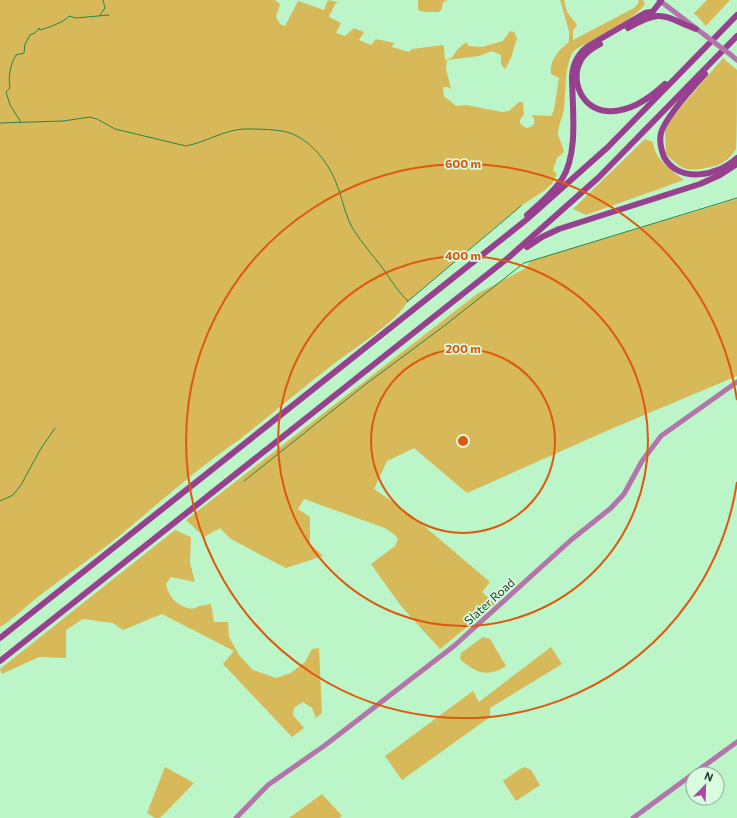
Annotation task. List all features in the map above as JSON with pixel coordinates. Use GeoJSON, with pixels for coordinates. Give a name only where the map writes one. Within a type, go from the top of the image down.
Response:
{"type":"FeatureCollection","features":[{"type":"Feature","properties":{"kind":"highway"},"geometry":{"type":"LineString","coordinates":[[660,1],[649,15],[594,47],[584,56],[579,64],[576,76],[578,89],[583,98],[591,106],[601,110],[614,111],[627,108],[645,100],[685,68]]}},
{"type":"Feature","properties":{"kind":"highway"},"geometry":{"type":"LineString","coordinates":[[507,236],[558,184],[568,167],[573,145],[572,73],[578,56],[590,45],[645,13],[649,15],[667,16],[696,28]]}},
{"type":"Feature","properties":{"kind":"highway"},"geometry":{"type":"LineString","coordinates":[[0,638],[507,236],[593,161],[737,15]]}},
{"type":"Feature","properties":{"kind":"highway"},"geometry":{"type":"LineString","coordinates":[[736,37],[668,119],[661,132],[660,141],[662,150],[668,162],[676,169],[685,173],[711,173],[727,166],[737,158]]}},
{"type":"Feature","properties":{"kind":"highway"},"geometry":{"type":"LineString","coordinates":[[0,661],[508,258],[598,178],[736,37]]}},
{"type":"Feature","properties":{"kind":"highway"},"geometry":{"type":"LineString","coordinates":[[508,258],[517,254],[542,237],[559,229],[700,184],[720,175],[737,164]]}},
{"type":"Feature","properties":{"kind":"main road"},"geometry":{"type":"LineString","coordinates":[[660,1],[737,60]]}},
{"type":"Feature","properties":{"kind":"main road","name":"Slater Road"},"geometry":{"type":"LineString","coordinates":[[236,818],[268,785],[324,746],[454,646],[571,540],[618,501],[652,446],[661,436],[737,382]]}},
{"type":"Feature","properties":{"kind":"main road"},"geometry":{"type":"LineString","coordinates":[[704,766],[737,742]]}},
{"type":"Feature","properties":{"kind":"main road"},"geometry":{"type":"LineString","coordinates":[[633,818],[685,780]]}},
{"type":"Feature","properties":{"kind":"shaded area"},"geometry":{"type":"Polygon","coordinates":[[[0,0],[275,0],[280,4],[276,17],[280,24],[285,26],[298,1],[324,10],[328,0],[338,2],[335,4],[329,17],[341,23],[336,33],[345,36],[354,28],[364,32],[359,40],[371,45],[376,39],[394,43],[392,47],[409,52],[412,49],[443,45],[445,60],[452,58],[457,50],[466,42],[469,46],[482,47],[503,41],[510,31],[514,32],[517,38],[511,58],[505,69],[501,64],[501,55],[492,51],[479,56],[447,60],[446,69],[451,89],[448,87],[443,87],[444,96],[456,106],[466,105],[502,112],[509,111],[519,102],[523,102],[524,115],[521,118],[520,123],[527,128],[532,126],[534,123],[534,119],[531,115],[551,116],[554,110],[559,78],[551,74],[552,64],[558,52],[569,42],[569,31],[560,0],[564,0],[567,12],[577,25],[573,31],[573,40],[634,8],[638,4],[639,0],[643,0],[645,4],[633,16],[576,49],[572,54],[567,68],[564,109],[558,131],[564,152],[557,158],[553,170],[557,174],[552,184],[500,223],[407,302],[395,317],[385,326],[323,372],[239,440],[194,473],[113,541],[0,627],[0,0]]]}},
{"type":"Feature","properties":{"kind":"shaded area"},"geometry":{"type":"Polygon","coordinates":[[[418,0],[448,0],[443,2],[442,9],[439,12],[424,12],[418,10],[418,0]]]}},
{"type":"Feature","properties":{"kind":"shaded area"},"geometry":{"type":"Polygon","coordinates":[[[707,0],[730,0],[706,26],[696,15],[693,14],[707,0]]]}},
{"type":"Feature","properties":{"kind":"shaded area"},"geometry":{"type":"Polygon","coordinates":[[[723,58],[737,70],[736,149],[727,160],[715,166],[693,170],[684,168],[666,154],[665,131],[670,120],[723,58]]]}},
{"type":"Feature","properties":{"kind":"shaded area"},"geometry":{"type":"Polygon","coordinates":[[[645,139],[653,142],[657,154],[664,164],[684,180],[586,215],[573,209],[645,139]]]}},
{"type":"Feature","properties":{"kind":"shaded area"},"geometry":{"type":"Polygon","coordinates":[[[737,199],[737,376],[611,429],[467,493],[414,448],[387,461],[374,489],[410,514],[490,582],[482,592],[495,604],[440,649],[401,606],[371,564],[395,546],[398,539],[385,528],[304,499],[298,509],[310,517],[310,544],[323,556],[286,568],[231,539],[220,528],[204,537],[186,520],[477,294],[526,268],[530,261],[737,199]]]}},
{"type":"Feature","properties":{"kind":"shaded area"},"geometry":{"type":"Polygon","coordinates":[[[175,530],[191,537],[190,563],[195,582],[171,577],[166,584],[169,594],[178,604],[192,609],[211,604],[214,622],[228,622],[229,637],[239,655],[253,670],[276,678],[291,673],[305,662],[312,649],[319,648],[322,713],[316,718],[312,708],[303,702],[294,708],[293,715],[304,728],[292,737],[223,664],[234,651],[162,614],[123,630],[113,623],[83,619],[66,630],[66,658],[39,657],[2,674],[0,669],[175,530]]]}},
{"type":"Feature","properties":{"kind":"shaded area"},"geometry":{"type":"Polygon","coordinates":[[[483,637],[490,639],[506,666],[499,670],[487,673],[476,671],[460,659],[461,653],[483,637]]]}},
{"type":"Feature","properties":{"kind":"shaded area"},"geometry":{"type":"Polygon","coordinates":[[[551,647],[562,664],[490,708],[490,717],[402,780],[385,756],[473,691],[479,702],[551,647]]]}},
{"type":"Feature","properties":{"kind":"shaded area"},"geometry":{"type":"Polygon","coordinates":[[[165,767],[194,783],[160,818],[155,818],[147,813],[165,767]]]}},
{"type":"Feature","properties":{"kind":"shaded area"},"geometry":{"type":"Polygon","coordinates":[[[525,767],[531,770],[540,785],[516,801],[503,781],[525,767]]]}},
{"type":"Feature","properties":{"kind":"shaded area"},"geometry":{"type":"Polygon","coordinates":[[[322,794],[342,816],[339,818],[289,818],[322,794]]]}},
{"type":"Feature","properties":{"kind":"waterway"},"geometry":{"type":"LineString","coordinates":[[100,15],[105,8],[103,0]]}},
{"type":"Feature","properties":{"kind":"waterway"},"geometry":{"type":"LineString","coordinates":[[21,122],[10,105],[6,92],[10,88],[9,75],[12,63],[16,55],[24,53],[25,44],[30,35],[35,33],[39,28],[40,30],[51,26],[69,16],[76,18],[109,15]]}},
{"type":"Feature","properties":{"kind":"waterway"},"geometry":{"type":"LineString","coordinates":[[0,123],[63,121],[90,117],[97,119],[115,129],[186,146],[222,134],[244,129],[280,131],[297,136],[311,146],[323,159],[335,180],[352,227],[404,298],[408,301]]}},
{"type":"Feature","properties":{"kind":"waterway"},"geometry":{"type":"LineString","coordinates":[[244,481],[366,384],[444,326],[524,263],[737,198]]}},
{"type":"Feature","properties":{"kind":"waterway"},"geometry":{"type":"LineString","coordinates":[[407,302],[521,206]]}},
{"type":"Feature","properties":{"kind":"waterway"},"geometry":{"type":"LineString","coordinates":[[0,501],[13,495],[21,485],[40,450],[55,428]]}}]}
